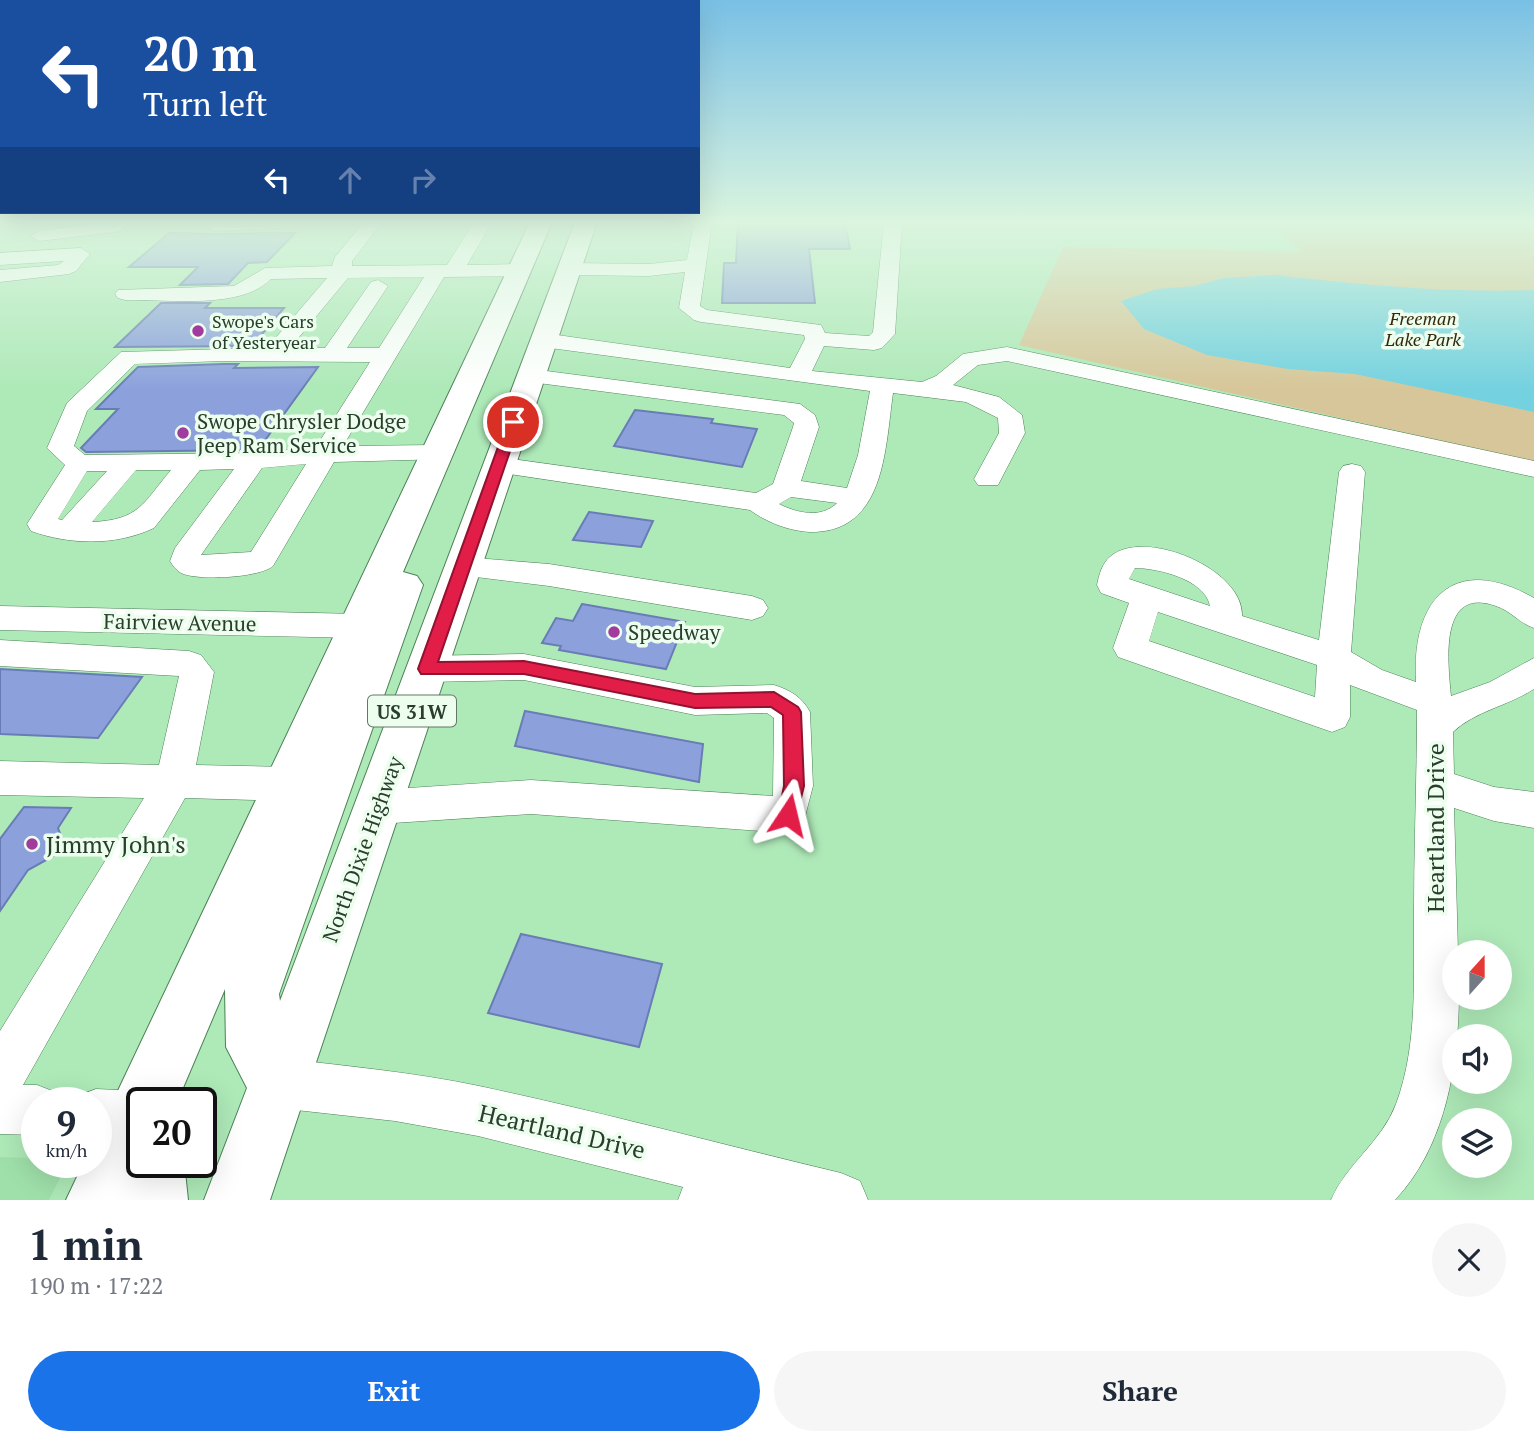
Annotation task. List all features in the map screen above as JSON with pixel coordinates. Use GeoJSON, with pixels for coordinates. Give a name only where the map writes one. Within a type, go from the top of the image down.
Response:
{"type":"FeatureCollection","features":[{"type":"Feature","properties":{"kind":"main road"},"geometry":{"type":"LineString","coordinates":[[151,1087],[516,278]]}},
{"type":"Feature","properties":{"kind":"main road"},"geometry":{"type":"LineString","coordinates":[[501,456],[490,426],[539,292],[529,278]]}},
{"type":"Feature","properties":{"kind":"main road","name":"North Dixie Highway"},"geometry":{"type":"LineString","coordinates":[[237,1200],[564,278]]}},
{"type":"Feature","properties":{"kind":"main road"},"geometry":{"type":"LineString","coordinates":[[278,1083],[255,1047],[251,994],[471,407],[465,394]]}},
{"type":"Feature","properties":{"kind":"main road"},"geometry":{"type":"LineString","coordinates":[[99,1200],[126,1142]]}},
{"type":"Feature","properties":{"kind":"main road"},"geometry":{"type":"LineString","coordinates":[[150,1178],[155,1200]]}},
{"type":"Feature","properties":{"kind":"street"},"geometry":{"type":"LineString","coordinates":[[125,293],[236,292],[253,286],[261,278]]}},
{"type":"Feature","properties":{"kind":"street"},"geometry":{"type":"LineString","coordinates":[[273,354],[337,278]]}},
{"type":"Feature","properties":{"kind":"street"},"geometry":{"type":"LineString","coordinates":[[254,461],[186,555],[185,561],[193,566],[256,564],[262,559],[387,355],[440,278]]}},
{"type":"Feature","properties":{"kind":"street"},"geometry":{"type":"LineString","coordinates":[[694,278],[689,308],[695,312],[724,320],[813,330],[816,339],[797,376]]}},
{"type":"Feature","properties":{"kind":"street"},"geometry":{"type":"LineString","coordinates":[[816,339],[874,343],[884,334],[888,278]]}},
{"type":"Feature","properties":{"kind":"street"},"geometry":{"type":"LineString","coordinates":[[332,354],[379,286]]}},
{"type":"Feature","properties":{"kind":"street"},"geometry":{"type":"LineString","coordinates":[[0,293],[27,290]]}},
{"type":"Feature","properties":{"kind":"street"},"geometry":{"type":"LineString","coordinates":[[925,390],[944,381],[971,359],[991,354],[1031,357],[1534,469]]}},
{"type":"Feature","properties":{"kind":"street"},"geometry":{"type":"LineString","coordinates":[[387,355],[138,355],[122,361],[76,408],[60,448],[79,463],[254,461],[325,454],[438,453]]}},
{"type":"Feature","properties":{"kind":"street"},"geometry":{"type":"LineString","coordinates":[[537,358],[797,376],[882,388],[968,394],[995,402],[1010,415],[1012,433],[988,479]]}},
{"type":"Feature","properties":{"kind":"street"},"geometry":{"type":"LineString","coordinates":[[537,358],[790,409],[806,420],[806,427],[785,487],[778,494],[758,502]]}},
{"type":"Feature","properties":{"kind":"street"},"geometry":{"type":"LineString","coordinates":[[501,456],[758,502],[777,514],[812,524],[839,519],[863,492],[882,388]]}},
{"type":"Feature","properties":{"kind":"street"},"geometry":{"type":"LineString","coordinates":[[71,530],[129,462]]}},
{"type":"Feature","properties":{"kind":"street"},"geometry":{"type":"LineString","coordinates":[[79,463],[40,524],[71,530],[120,531],[135,527],[144,521],[192,462]]}},
{"type":"Feature","properties":{"kind":"street"},"geometry":{"type":"LineString","coordinates":[[1352,472],[1334,657],[1332,717],[1130,648],[1147,597],[1334,657],[1435,715]]}},
{"type":"Feature","properties":{"kind":"street"},"geometry":{"type":"LineString","coordinates":[[785,487],[858,498]]}},
{"type":"Feature","properties":{"kind":"street"},"geometry":{"type":"LineString","coordinates":[[463,567],[549,575],[752,608]]}},
{"type":"Feature","properties":{"kind":"street","name":"Heartland Drive"},"geometry":{"type":"LineString","coordinates":[[1358,1200],[1379,1182],[1410,1136],[1428,1085],[1437,1033],[1434,632],[1438,618],[1451,599],[1477,591],[1513,600],[1534,616]]}},
{"type":"Feature","properties":{"kind":"street","name":"Fairview Avenue"},"geometry":{"type":"LineString","coordinates":[[0,618],[360,625]]}},
{"type":"Feature","properties":{"kind":"street"},"geometry":{"type":"LineString","coordinates":[[0,653],[189,664],[197,672],[174,782],[0,1077]]}},
{"type":"Feature","properties":{"kind":"street"},"geometry":{"type":"LineString","coordinates":[[378,807],[531,797],[788,815],[794,786],[792,712],[774,699],[695,701],[524,667],[427,669]]}},
{"type":"Feature","properties":{"kind":"street","name":"Heartland Drive"},"geometry":{"type":"LineString","coordinates":[[1435,715],[1502,692],[1534,671]]}},
{"type":"Feature","properties":{"kind":"street"},"geometry":{"type":"LineString","coordinates":[[0,778],[288,784]]}},
{"type":"Feature","properties":{"kind":"street"},"geometry":{"type":"LineString","coordinates":[[1434,784],[1494,804],[1534,810]]}},
{"type":"Feature","properties":{"kind":"street","name":"Heartland Drive"},"geometry":{"type":"LineString","coordinates":[[278,1083],[395,1096],[478,1111],[713,1185],[841,1200]]}},
{"type":"Feature","properties":{"kind":"street"},"geometry":{"type":"LineString","coordinates":[[0,1109],[21,1110]]}},
{"type":"Feature","properties":{"kind":"shaded area"},"geometry":{"type":"Polygon","coordinates":[[[0,1157],[21,1158],[21,1178],[60,1178],[49,1200],[0,1200],[0,1157]]]}},
{"type":"Feature","properties":{"kind":"green space","name":"Freeman Lake Park"},"geometry":{"type":"Polygon","coordinates":[[[1049,278],[1534,278],[1534,462],[1019,345],[1049,278]]]}},
{"type":"Feature","properties":{"kind":"water"},"geometry":{"type":"Polygon","coordinates":[[[1223,278],[1303,278],[1405,287],[1534,290],[1534,412],[1355,374],[1288,369],[1207,355],[1144,329],[1121,301],[1157,289],[1195,286],[1223,278]]]}},
{"type":"Feature","properties":{"kind":"building"},"geometry":{"type":"Polygon","coordinates":[[[187,278],[234,278],[228,284],[180,285],[187,278]]]}},
{"type":"Feature","properties":{"kind":"building"},"geometry":{"type":"Polygon","coordinates":[[[723,278],[812,278],[815,303],[722,303],[723,278]]]}},
{"type":"Feature","properties":{"kind":"building","name":"Swope's Cars of Yesteryear"},"geometry":{"type":"Polygon","coordinates":[[[161,303],[210,303],[205,308],[284,308],[252,346],[115,347],[161,303]]]}},
{"type":"Feature","properties":{"kind":"building"},"geometry":{"type":"Polygon","coordinates":[[[238,364],[234,368],[318,367],[258,450],[86,452],[81,448],[118,409],[96,409],[138,367],[238,364]]]}},
{"type":"Feature","properties":{"kind":"building"},"geometry":{"type":"Polygon","coordinates":[[[635,410],[713,419],[711,423],[757,429],[742,467],[614,446],[635,410]]]}},
{"type":"Feature","properties":{"kind":"building"},"geometry":{"type":"Polygon","coordinates":[[[589,512],[653,521],[641,547],[573,540],[589,512]]]}},
{"type":"Feature","properties":{"kind":"building","name":"Speedway"},"geometry":{"type":"Polygon","coordinates":[[[582,604],[685,622],[666,669],[559,650],[561,646],[542,643],[556,618],[573,621],[582,604]]]}},
{"type":"Feature","properties":{"kind":"building"},"geometry":{"type":"Polygon","coordinates":[[[0,669],[142,677],[98,738],[0,734],[0,669]]]}},
{"type":"Feature","properties":{"kind":"building"},"geometry":{"type":"Polygon","coordinates":[[[525,711],[703,744],[699,782],[515,746],[525,711]]]}},
{"type":"Feature","properties":{"kind":"building","name":"Jimmy John's"},"geometry":{"type":"Polygon","coordinates":[[[24,807],[71,808],[58,828],[66,849],[28,870],[0,911],[0,839],[24,807]]]}},
{"type":"Feature","properties":{"kind":"building"},"geometry":{"type":"Polygon","coordinates":[[[521,934],[662,964],[639,1047],[488,1013],[521,934]]]}},
{"type":"Feature","properties":{"kind":"place","name":"Swope's Cars of Yesteryear"},"geometry":{"type":"Point","coordinates":[198,331]}},
{"type":"Feature","properties":{"kind":"place","name":"Swope Chrysler Dodge Jeep Ram Service"},"geometry":{"type":"Point","coordinates":[183,433]}},
{"type":"Feature","properties":{"kind":"place","name":"Speedway"},"geometry":{"type":"Point","coordinates":[614,632]}},
{"type":"Feature","properties":{"kind":"place","name":"Jimmy John's"},"geometry":{"type":"Point","coordinates":[32,844]}},
{"type":"Feature","properties":{"kind":"route"},"geometry":{"type":"LineString","coordinates":[[513,422],[427,669],[524,667],[695,701],[774,699],[792,712],[794,786],[788,815]]}}]}
